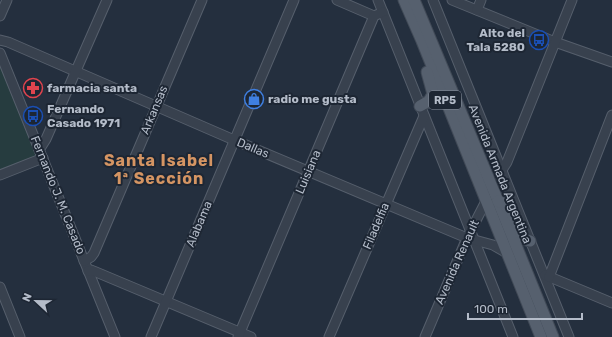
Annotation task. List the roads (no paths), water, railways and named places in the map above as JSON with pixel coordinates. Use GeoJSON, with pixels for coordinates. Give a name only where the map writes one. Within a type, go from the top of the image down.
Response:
{"type":"FeatureCollection","features":[{"type":"Feature","properties":{"kind":"main road","name":"Avenida Armada Argentina"},"geometry":{"type":"LineString","coordinates":[[404,0],[422,41],[540,336]]}},
{"type":"Feature","properties":{"kind":"main road","name":"Avenida Armada Argentina"},"geometry":{"type":"LineString","coordinates":[[414,0],[553,337]]}},
{"type":"Feature","properties":{"kind":"main road"},"geometry":{"type":"LineString","coordinates":[[422,41],[420,51],[433,94],[422,111]]}},
{"type":"Feature","properties":{"kind":"main road"},"geometry":{"type":"LineString","coordinates":[[498,201],[509,209],[524,239],[530,241]]}},
{"type":"Feature","properties":{"kind":"street"},"geometry":{"type":"LineString","coordinates":[[0,16],[7,0]]}},
{"type":"Feature","properties":{"kind":"street"},"geometry":{"type":"LineString","coordinates":[[0,175],[41,154],[46,139],[107,0]]}},
{"type":"Feature","properties":{"kind":"street","name":"Arkansas"},"geometry":{"type":"LineString","coordinates":[[84,261],[91,257],[94,253],[202,0]]}},
{"type":"Feature","properties":{"kind":"street","name":"Alabama"},"geometry":{"type":"LineString","coordinates":[[151,337],[294,0]]}},
{"type":"Feature","properties":{"kind":"street"},"geometry":{"type":"LineString","coordinates":[[337,0],[379,14]]}},
{"type":"Feature","properties":{"kind":"street"},"geometry":{"type":"LineString","coordinates":[[378,0],[379,14],[422,111],[470,237],[513,337]]}},
{"type":"Feature","properties":{"kind":"street","name":"Avenida Armada Argentina"},"geometry":{"type":"LineString","coordinates":[[433,0],[530,241],[546,276],[569,337]]}},
{"type":"Feature","properties":{"kind":"street"},"geometry":{"type":"LineString","coordinates":[[452,0],[555,42],[612,62]]}},
{"type":"Feature","properties":{"kind":"street"},"geometry":{"type":"LineString","coordinates":[[477,10],[481,0]]}},
{"type":"Feature","properties":{"kind":"street","name":"Avenida Renault"},"geometry":{"type":"LineString","coordinates":[[424,337],[492,188],[508,162],[572,0]]}},
{"type":"Feature","properties":{"kind":"street","name":"Luisiana"},"geometry":{"type":"LineString","coordinates":[[239,335],[308,172],[379,14]]}},
{"type":"Feature","properties":{"kind":"street","name":"Dallas"},"geometry":{"type":"LineString","coordinates":[[0,40],[8,42],[308,172],[493,245],[506,253]]}},
{"type":"Feature","properties":{"kind":"street","name":"Fernando J. M. Casado"},"geometry":{"type":"LineString","coordinates":[[0,53],[115,337]]}},
{"type":"Feature","properties":{"kind":"street","name":"Filadelfia"},"geometry":{"type":"LineString","coordinates":[[329,337],[386,204],[422,111]]}},
{"type":"Feature","properties":{"kind":"street"},"geometry":{"type":"LineString","coordinates":[[612,114],[546,276],[612,303]]}},
{"type":"Feature","properties":{"kind":"street"},"geometry":{"type":"LineString","coordinates":[[88,271],[91,270],[166,301],[239,335],[251,337]]}},
{"type":"Feature","properties":{"kind":"street"},"geometry":{"type":"LineString","coordinates":[[0,287],[20,337]]}},
{"type":"Feature","properties":{"kind":"place","name":"Alto del Tala 5280"},"geometry":{"type":"Point","coordinates":[539,40]}},
{"type":"Feature","properties":{"kind":"place","name":"farmacia santa"},"geometry":{"type":"Point","coordinates":[33,88]}},
{"type":"Feature","properties":{"kind":"place","name":"radio me gusta"},"geometry":{"type":"Point","coordinates":[254,99]}},
{"type":"Feature","properties":{"kind":"place","name":"Fernando Casado 1971"},"geometry":{"type":"Point","coordinates":[33,116]}},
{"type":"Feature","properties":{"kind":"district","name":"Santa Isabel 1ª Sección"},"geometry":{"type":"Point","coordinates":[159,169]}}]}
